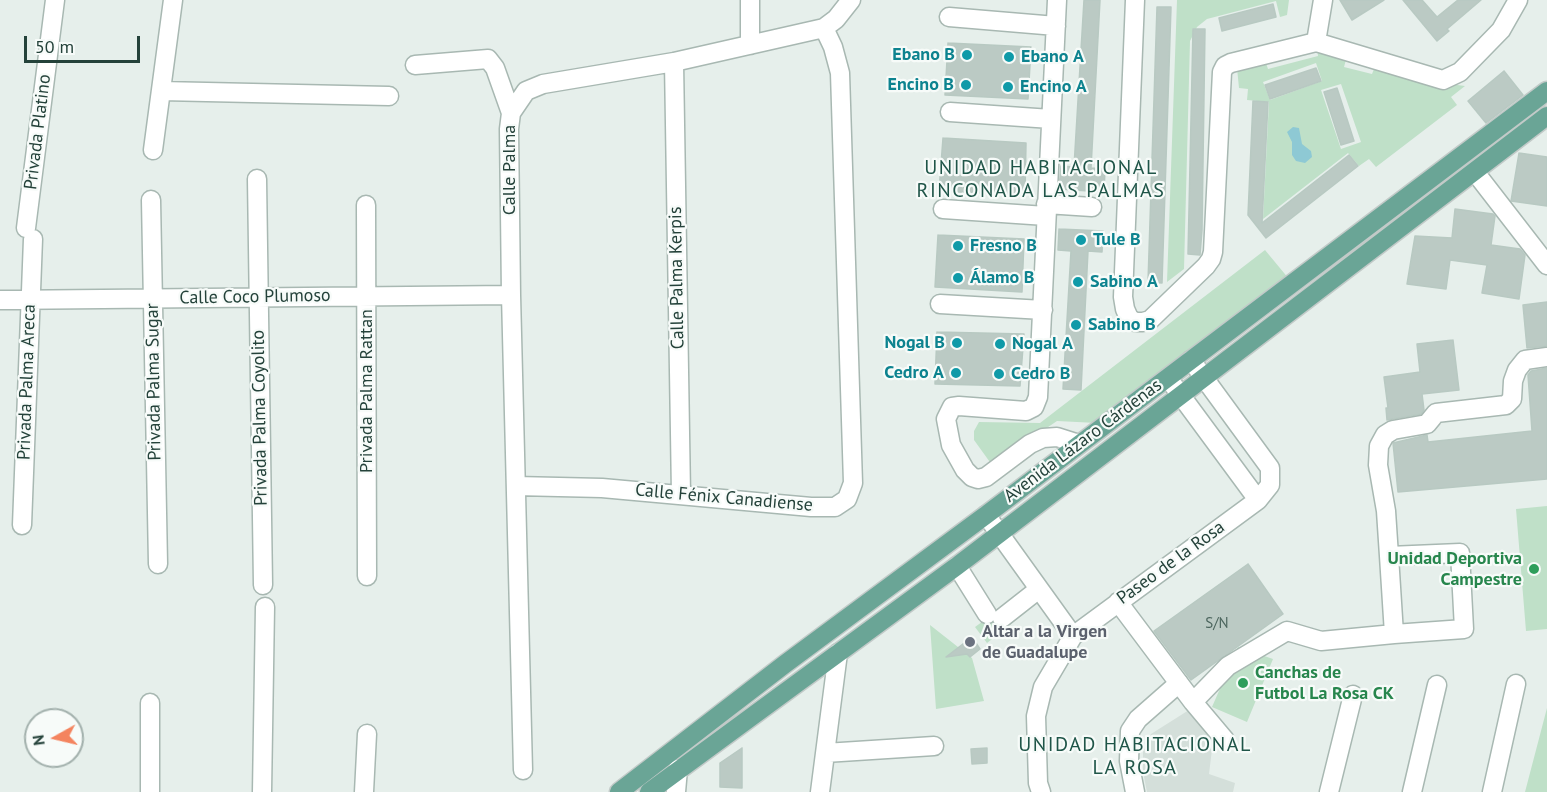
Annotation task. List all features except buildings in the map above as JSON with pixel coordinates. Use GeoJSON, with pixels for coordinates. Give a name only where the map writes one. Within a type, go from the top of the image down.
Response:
{"type":"FeatureCollection","features":[{"type":"Feature","properties":{"kind":"main road","name":"Avenida Lázaro Cárdenas"},"geometry":{"type":"LineString","coordinates":[[619,792],[785,664],[1547,91]]}},
{"type":"Feature","properties":{"kind":"main road","name":"Avenida Lázaro Cárdenas"},"geometry":{"type":"LineString","coordinates":[[649,792],[957,566],[1546,120]]}},
{"type":"Feature","properties":{"kind":"street","name":"Privada Platino"},"geometry":{"type":"LineString","coordinates":[[30,233],[55,0]]}},
{"type":"Feature","properties":{"kind":"street"},"geometry":{"type":"LineString","coordinates":[[153,150],[173,0]]}},
{"type":"Feature","properties":{"kind":"street"},"geometry":{"type":"LineString","coordinates":[[750,0],[750,45]]}},
{"type":"Feature","properties":{"kind":"street"},"geometry":{"type":"LineString","coordinates":[[824,28],[836,19],[851,0]]}},
{"type":"Feature","properties":{"kind":"street"},"geometry":{"type":"LineString","coordinates":[[1057,0],[1046,210],[1044,310],[1038,397],[1034,407],[1026,411],[952,407],[945,419],[951,446],[965,470],[978,479],[986,477],[1030,444],[1042,438],[1057,437],[1079,444]]}},
{"type":"Feature","properties":{"kind":"street"},"geometry":{"type":"LineString","coordinates":[[1135,0],[1123,297],[1129,318],[1135,322],[1150,320],[1211,259],[1222,72],[1232,63],[1316,42],[1443,80],[1460,72],[1501,30],[1518,0]]}},
{"type":"Feature","properties":{"kind":"street"},"geometry":{"type":"LineString","coordinates":[[1316,42],[1323,0]]}},
{"type":"Feature","properties":{"kind":"street"},"geometry":{"type":"LineString","coordinates":[[950,17],[1056,26]]}},
{"type":"Feature","properties":{"kind":"street","name":"Calle Palma"},"geometry":{"type":"LineString","coordinates":[[516,486],[511,295],[509,129],[511,113],[526,91],[543,84],[674,62],[824,28]]}},
{"type":"Feature","properties":{"kind":"street","name":"Calle Fénix Canadiense"},"geometry":{"type":"LineString","coordinates":[[516,486],[602,488],[811,507],[835,507],[848,499],[853,483],[840,73],[833,47],[824,28]]}},
{"type":"Feature","properties":{"kind":"street"},"geometry":{"type":"LineString","coordinates":[[415,65],[488,59],[495,68],[511,113]]}},
{"type":"Feature","properties":{"kind":"street","name":"Calle Palma Kerpis"},"geometry":{"type":"LineString","coordinates":[[674,62],[681,494]]}},
{"type":"Feature","properties":{"kind":"street"},"geometry":{"type":"LineString","coordinates":[[161,91],[389,96]]}},
{"type":"Feature","properties":{"kind":"street"},"geometry":{"type":"LineString","coordinates":[[1531,103],[1546,120]]}},
{"type":"Feature","properties":{"kind":"street"},"geometry":{"type":"LineString","coordinates":[[950,112],[1051,119]]}},
{"type":"Feature","properties":{"kind":"street"},"geometry":{"type":"LineString","coordinates":[[1475,172],[1547,265]]}},
{"type":"Feature","properties":{"kind":"street","name":"Privada Palma Coyolito"},"geometry":{"type":"LineString","coordinates":[[257,179],[263,585]]}},
{"type":"Feature","properties":{"kind":"street","name":"Privada Palma Sugar"},"geometry":{"type":"LineString","coordinates":[[151,200],[158,564]]}},
{"type":"Feature","properties":{"kind":"street","name":"Privada Palma Rattan"},"geometry":{"type":"LineString","coordinates":[[366,205],[367,576]]}},
{"type":"Feature","properties":{"kind":"street"},"geometry":{"type":"LineString","coordinates":[[944,209],[1046,210],[1092,207]]}},
{"type":"Feature","properties":{"kind":"street","name":"Privada Palma Areca"},"geometry":{"type":"LineString","coordinates":[[22,525],[31,299],[30,233]]}},
{"type":"Feature","properties":{"kind":"street","name":"Calle Coco Plumoso"},"geometry":{"type":"LineString","coordinates":[[0,300],[511,295]]}},
{"type":"Feature","properties":{"kind":"street"},"geometry":{"type":"LineString","coordinates":[[940,304],[1044,310]]}},
{"type":"Feature","properties":{"kind":"street"},"geometry":{"type":"LineString","coordinates":[[1394,634],[1386,511],[1378,465],[1379,446],[1384,435],[1393,430],[1427,424],[1436,413],[1506,405],[1512,399],[1513,381],[1517,370],[1525,360],[1547,357]]}},
{"type":"Feature","properties":{"kind":"street","name":"Paseo de la Rosa"},"geometry":{"type":"LineString","coordinates":[[1041,792],[1038,783],[1036,716],[1043,687],[1073,636],[1258,500],[1270,485],[1270,468],[1191,360]]}},
{"type":"Feature","properties":{"kind":"street"},"geometry":{"type":"LineString","coordinates":[[1168,378],[1258,500]]}},
{"type":"Feature","properties":{"kind":"street"},"geometry":{"type":"LineString","coordinates":[[516,486],[523,770]]}},
{"type":"Feature","properties":{"kind":"street"},"geometry":{"type":"LineString","coordinates":[[986,515],[1073,636]]}},
{"type":"Feature","properties":{"kind":"street"},"geometry":{"type":"LineString","coordinates":[[1193,702],[1228,666],[1287,631],[1321,641],[1464,629],[1460,553],[1389,556]]}},
{"type":"Feature","properties":{"kind":"street"},"geometry":{"type":"LineString","coordinates":[[957,566],[994,616],[1039,589]]}},
{"type":"Feature","properties":{"kind":"street"},"geometry":{"type":"LineString","coordinates":[[1118,602],[1224,740]]}},
{"type":"Feature","properties":{"kind":"street"},"geometry":{"type":"LineString","coordinates":[[262,792],[265,607]]}},
{"type":"Feature","properties":{"kind":"street"},"geometry":{"type":"LineString","coordinates":[[820,792],[837,653]]}},
{"type":"Feature","properties":{"kind":"street"},"geometry":{"type":"LineString","coordinates":[[1135,792],[1129,761],[1130,731],[1138,719],[1179,683]]}},
{"type":"Feature","properties":{"kind":"street"},"geometry":{"type":"LineString","coordinates":[[1492,792],[1516,684]]}},
{"type":"Feature","properties":{"kind":"street"},"geometry":{"type":"LineString","coordinates":[[1412,792],[1437,685]]}},
{"type":"Feature","properties":{"kind":"street"},"geometry":{"type":"LineString","coordinates":[[1329,792],[1353,695]]}},
{"type":"Feature","properties":{"kind":"street"},"geometry":{"type":"LineString","coordinates":[[150,703],[150,792]]}},
{"type":"Feature","properties":{"kind":"street"},"geometry":{"type":"LineString","coordinates":[[364,792],[367,734]]}},
{"type":"Feature","properties":{"kind":"street"},"geometry":{"type":"LineString","coordinates":[[825,753],[934,746]]}},
{"type":"Feature","properties":{"kind":"street"},"geometry":{"type":"LineString","coordinates":[[676,792],[678,769]]}},
{"type":"Feature","properties":{"kind":"shaded area"},"geometry":{"type":"Polygon","coordinates":[[[1189,710],[1213,741],[1209,774],[1235,783],[1233,792],[1147,792],[1143,772],[1143,749],[1151,734],[1189,710]]]}},
{"type":"Feature","properties":{"kind":"green space"},"geometry":{"type":"Polygon","coordinates":[[[1177,0],[1289,0],[1287,15],[1280,17],[1276,1],[1207,19],[1197,27],[1190,41],[1184,269],[1167,282],[1177,0]]]}},
{"type":"Feature","properties":{"kind":"green space"},"geometry":{"type":"Polygon","coordinates":[[[1317,47],[1347,56],[1344,67],[1372,74],[1376,64],[1465,86],[1451,97],[1457,105],[1376,167],[1369,159],[1359,166],[1348,153],[1263,219],[1269,102],[1247,100],[1248,89],[1239,88],[1237,68],[1265,60],[1268,69],[1318,56],[1317,47]],[[1316,63],[1263,82],[1270,100],[1322,81],[1316,63]],[[1341,84],[1321,90],[1341,149],[1361,142],[1341,84]]]}},
{"type":"Feature","properties":{"kind":"green space"},"geometry":{"type":"Polygon","coordinates":[[[1265,250],[1289,279],[1097,423],[1057,421],[992,465],[974,440],[974,431],[979,422],[1040,423],[1265,250]]]}},
{"type":"Feature","properties":{"kind":"green space","name":"Unidad Deportiva Campestre"},"geometry":{"type":"Polygon","coordinates":[[[1547,506],[1547,629],[1526,631],[1516,509],[1547,506]]]}},
{"type":"Feature","properties":{"kind":"green space"},"geometry":{"type":"Polygon","coordinates":[[[1023,592],[1035,605],[987,643],[975,627],[1023,592]]]}},
{"type":"Feature","properties":{"kind":"green space"},"geometry":{"type":"Polygon","coordinates":[[[930,625],[972,658],[984,701],[936,709],[930,625]]]}},
{"type":"Feature","properties":{"kind":"green space","name":"Canchas de Futbol La Rosa CK"},"geometry":{"type":"Polygon","coordinates":[[[1238,647],[1273,659],[1247,722],[1212,707],[1238,647]]]}},
{"type":"Feature","properties":{"kind":"green space"},"geometry":{"type":"Polygon","coordinates":[[[1547,708],[1547,792],[1525,792],[1547,708]]]}},
{"type":"Feature","properties":{"kind":"water"},"geometry":{"type":"Polygon","coordinates":[[[1293,127],[1299,128],[1302,144],[1311,151],[1312,157],[1305,163],[1296,161],[1292,155],[1292,142],[1287,132],[1293,127]]]}},
{"type":"Feature","properties":{"kind":"place","name":"Ebano B"},"geometry":{"type":"Point","coordinates":[967,55]}},
{"type":"Feature","properties":{"kind":"place","name":"Ebano A"},"geometry":{"type":"Point","coordinates":[1009,57]}},
{"type":"Feature","properties":{"kind":"place","name":"Encino B"},"geometry":{"type":"Point","coordinates":[966,85]}},
{"type":"Feature","properties":{"kind":"place","name":"Encino A"},"geometry":{"type":"Point","coordinates":[1008,87]}},
{"type":"Feature","properties":{"kind":"place","name":"Tule B"},"geometry":{"type":"Point","coordinates":[1081,240]}},
{"type":"Feature","properties":{"kind":"place","name":"Fresno B"},"geometry":{"type":"Point","coordinates":[958,246]}},
{"type":"Feature","properties":{"kind":"place","name":"Álamo B"},"geometry":{"type":"Point","coordinates":[958,278]}},
{"type":"Feature","properties":{"kind":"place","name":"Sabino A"},"geometry":{"type":"Point","coordinates":[1078,282]}},
{"type":"Feature","properties":{"kind":"place","name":"Sabino B"},"geometry":{"type":"Point","coordinates":[1076,325]}},
{"type":"Feature","properties":{"kind":"place","name":"Nogal B"},"geometry":{"type":"Point","coordinates":[957,343]}},
{"type":"Feature","properties":{"kind":"place","name":"Nogal A"},"geometry":{"type":"Point","coordinates":[1000,344]}},
{"type":"Feature","properties":{"kind":"place","name":"Cedro A"},"geometry":{"type":"Point","coordinates":[956,373]}},
{"type":"Feature","properties":{"kind":"place","name":"Cedro B"},"geometry":{"type":"Point","coordinates":[999,374]}},
{"type":"Feature","properties":{"kind":"place","name":"Unidad Deportiva Campestre"},"geometry":{"type":"Point","coordinates":[1534,569]}},
{"type":"Feature","properties":{"kind":"place","name":"Altar a la Virgen de Guadalupe"},"geometry":{"type":"Point","coordinates":[970,642]}},
{"type":"Feature","properties":{"kind":"place","name":"Canchas de Futbol La Rosa CK"},"geometry":{"type":"Point","coordinates":[1243,683]}},
{"type":"Feature","properties":{"kind":"district","name":"UNIDAD HABITACIONAL RINCONADA LAS PALMAS"},"geometry":{"type":"Point","coordinates":[1041,180]}},
{"type":"Feature","properties":{"kind":"district","name":"UNIDAD HABITACIONAL LA ROSA"},"geometry":{"type":"Point","coordinates":[1135,756]}}]}
